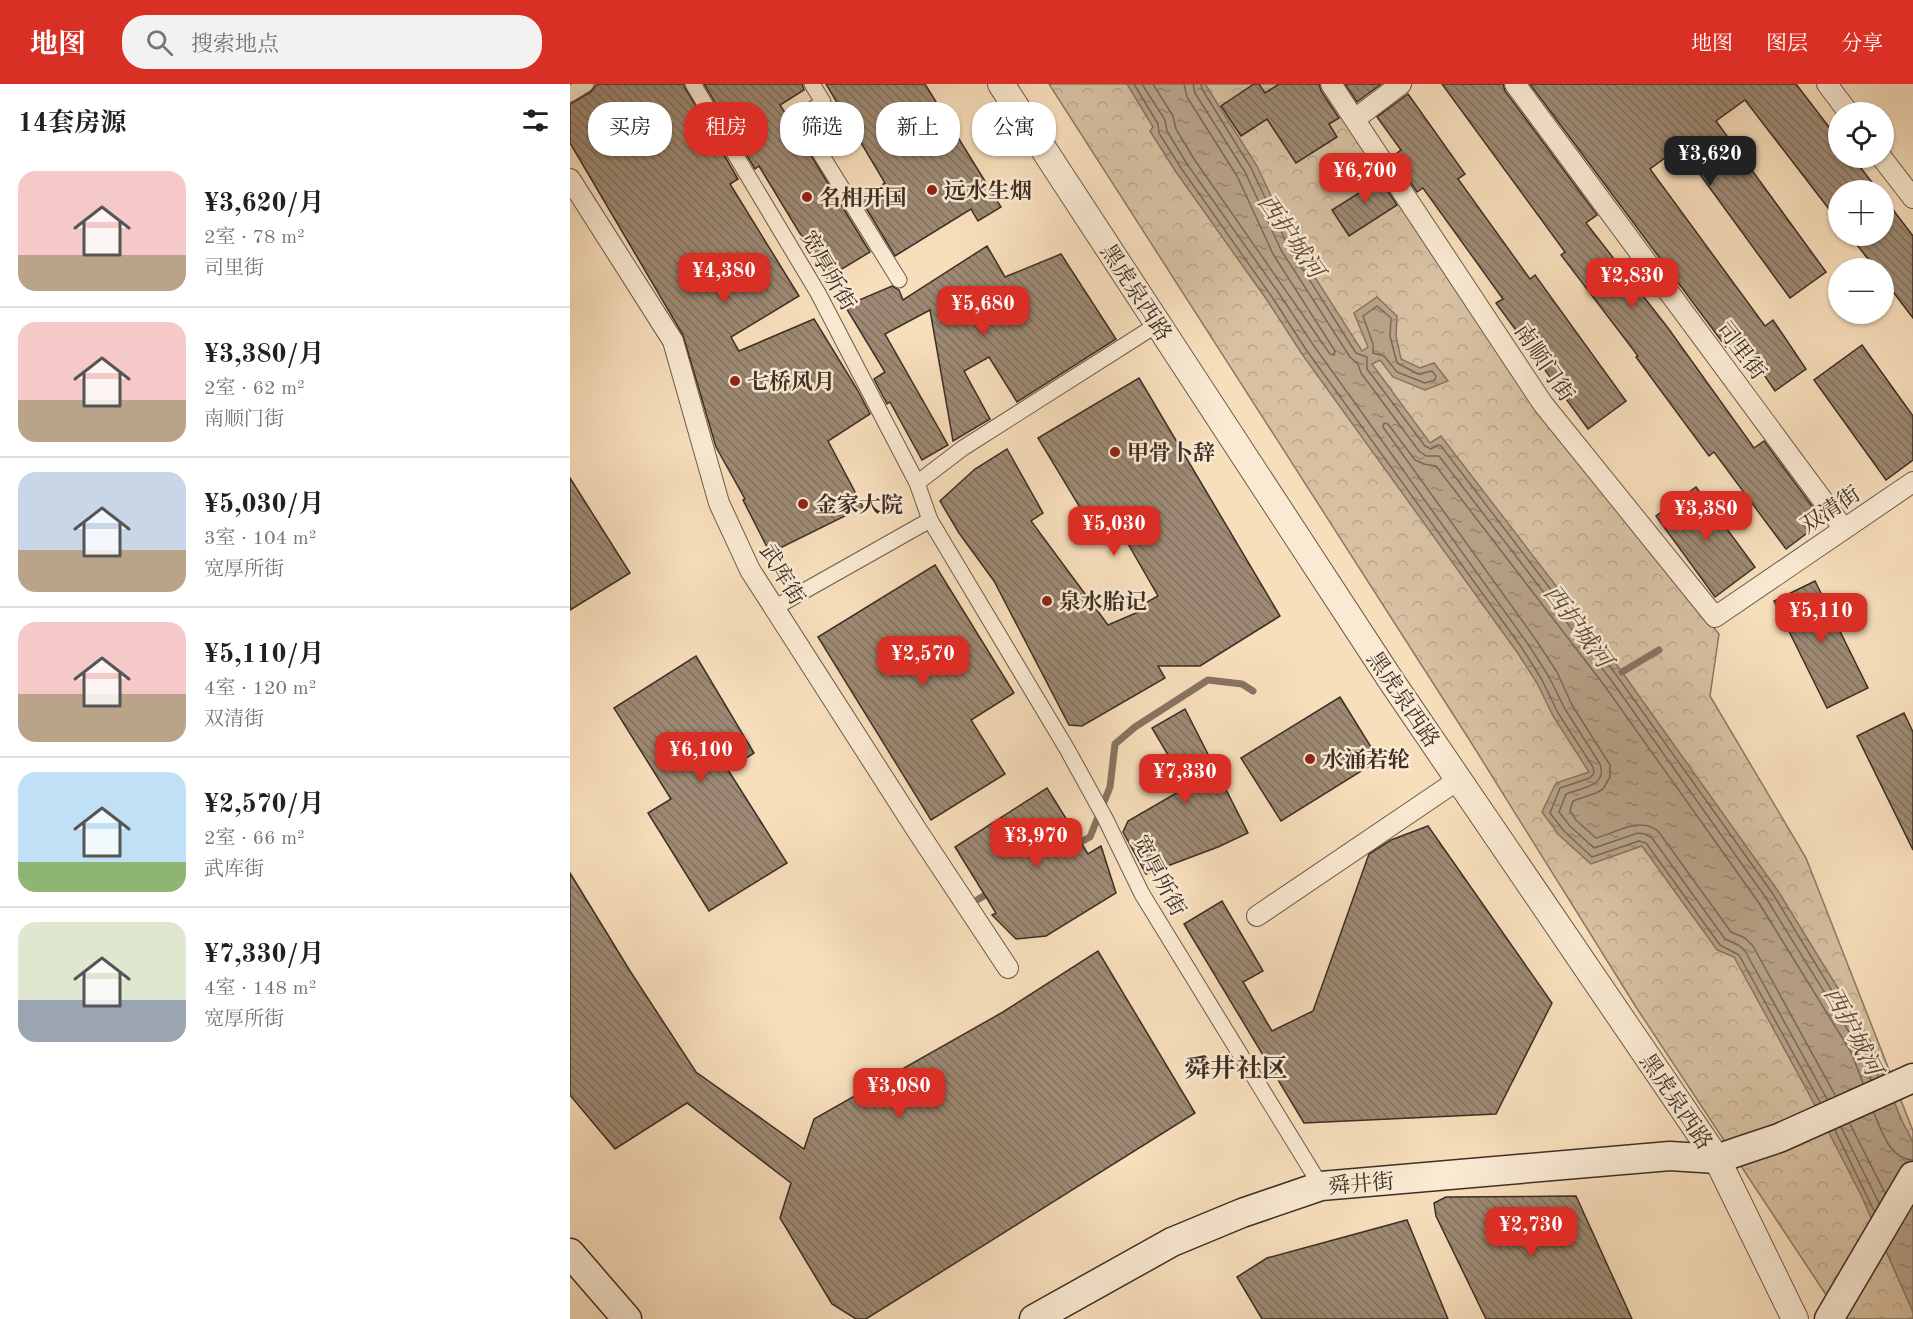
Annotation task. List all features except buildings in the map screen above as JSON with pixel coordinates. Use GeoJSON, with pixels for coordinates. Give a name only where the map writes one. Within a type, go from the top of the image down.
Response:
{"type":"FeatureCollection","features":[{"type":"Feature","properties":{"kind":"main road"},"geometry":{"type":"LineString","coordinates":[[1716,1159],[1779,1138],[1913,1078]]}},
{"type":"Feature","properties":{"kind":"main road","name":"舜井街"},"geometry":{"type":"LineString","coordinates":[[1034,1319],[1172,1242],[1242,1213],[1321,1186],[1670,1156],[1716,1159]]}},
{"type":"Feature","properties":{"kind":"main road"},"geometry":{"type":"LineString","coordinates":[[1831,1316],[1913,1176]]}},
{"type":"Feature","properties":{"kind":"main road"},"geometry":{"type":"LineString","coordinates":[[570,1253],[627,1319]]}},
{"type":"Feature","properties":{"kind":"street"},"geometry":{"type":"LineString","coordinates":[[570,94],[586,84]]}},
{"type":"Feature","properties":{"kind":"street","name":"宽厚所街"},"geometry":{"type":"LineString","coordinates":[[693,84],[818,293],[917,483],[930,520],[1067,749],[1105,818],[1142,894],[1321,1186]]}},
{"type":"Feature","properties":{"kind":"street"},"geometry":{"type":"LineString","coordinates":[[812,84],[823,102],[799,119],[899,280]]}},
{"type":"Feature","properties":{"kind":"street","name":"黑虎泉西路"},"geometry":{"type":"LineString","coordinates":[[1001,84],[1392,682],[1716,1159],[1795,1319]]}},
{"type":"Feature","properties":{"kind":"street","name":"南顺门街"},"geometry":{"type":"LineString","coordinates":[[1330,84],[1543,404],[1714,617]]}},
{"type":"Feature","properties":{"kind":"street"},"geometry":{"type":"LineString","coordinates":[[1355,119],[1401,84]]}},
{"type":"Feature","properties":{"kind":"street","name":"司里街"},"geometry":{"type":"LineString","coordinates":[[1515,84],[1844,529]]}},
{"type":"Feature","properties":{"kind":"street"},"geometry":{"type":"LineString","coordinates":[[1827,84],[1840,102]]}},
{"type":"Feature","properties":{"kind":"street"},"geometry":{"type":"LineString","coordinates":[[1890,168],[1913,198]]}},
{"type":"Feature","properties":{"kind":"street","name":"武库街"},"geometry":{"type":"LineString","coordinates":[[570,179],[673,341],[719,503],[750,570],[1008,969]]}},
{"type":"Feature","properties":{"kind":"street"},"geometry":{"type":"LineString","coordinates":[[917,483],[963,448],[1158,324]]}},
{"type":"Feature","properties":{"kind":"street","name":"双清街"},"geometry":{"type":"LineString","coordinates":[[1714,617],[1913,482]]}},
{"type":"Feature","properties":{"kind":"street"},"geometry":{"type":"LineString","coordinates":[[774,608],[930,520]]}},
{"type":"Feature","properties":{"kind":"street"},"geometry":{"type":"LineString","coordinates":[[1257,916],[1458,780]]}},
{"type":"Feature","properties":{"kind":"green space"},"geometry":{"type":"Polygon","coordinates":[[[1049,84],[1324,84],[1534,406],[1719,634],[1710,696],[1806,858],[1913,1131],[1913,1319],[1842,1319],[1636,1007],[1467,736],[1049,84]]]}},
{"type":"Feature","properties":{"kind":"water","name":"西护城河"},"geometry":{"type":"Polygon","coordinates":[[[1127,84],[1205,84],[1257,166],[1293,243],[1362,351],[1368,347],[1354,313],[1377,297],[1397,316],[1396,336],[1401,359],[1420,368],[1434,363],[1448,381],[1425,390],[1393,377],[1380,360],[1372,364],[1430,443],[1441,436],[1622,672],[1778,891],[1871,1042],[1901,1119],[1913,1142],[1913,1312],[1861,1195],[1734,957],[1717,950],[1642,846],[1591,864],[1559,835],[1542,812],[1556,783],[1589,772],[1553,716],[1537,683],[1517,652],[1302,354],[1267,300],[1176,172],[1150,131],[1153,127],[1127,84]]]}},
{"type":"Feature","properties":{"kind":"waterway"},"geometry":{"type":"LineString","coordinates":[[1622,672],[1659,650]]}},
{"type":"Feature","properties":{"kind":"waterway"},"geometry":{"type":"LineString","coordinates":[[1073,846],[1090,837],[1110,787],[1115,744],[1135,727],[1208,680],[1242,684],[1253,691]]}},
{"type":"Feature","properties":{"kind":"waterway"},"geometry":{"type":"LineString","coordinates":[[977,900],[992,891]]}},
{"type":"Feature","properties":{"kind":"place","name":"远水生烟"},"geometry":{"type":"Point","coordinates":[932,190]}},
{"type":"Feature","properties":{"kind":"place","name":"名相开国"},"geometry":{"type":"Point","coordinates":[807,197]}},
{"type":"Feature","properties":{"kind":"place","name":"七桥风月"},"geometry":{"type":"Point","coordinates":[735,381]}},
{"type":"Feature","properties":{"kind":"place","name":"甲骨卜辞"},"geometry":{"type":"Point","coordinates":[1115,452]}},
{"type":"Feature","properties":{"kind":"place","name":"金家大院"},"geometry":{"type":"Point","coordinates":[803,504]}},
{"type":"Feature","properties":{"kind":"place","name":"泉水胎记"},"geometry":{"type":"Point","coordinates":[1047,601]}},
{"type":"Feature","properties":{"kind":"place","name":"水涌若轮"},"geometry":{"type":"Point","coordinates":[1310,759]}},
{"type":"Feature","properties":{"kind":"district","name":"舜井社区"},"geometry":{"type":"Point","coordinates":[1236,1068]}}]}
